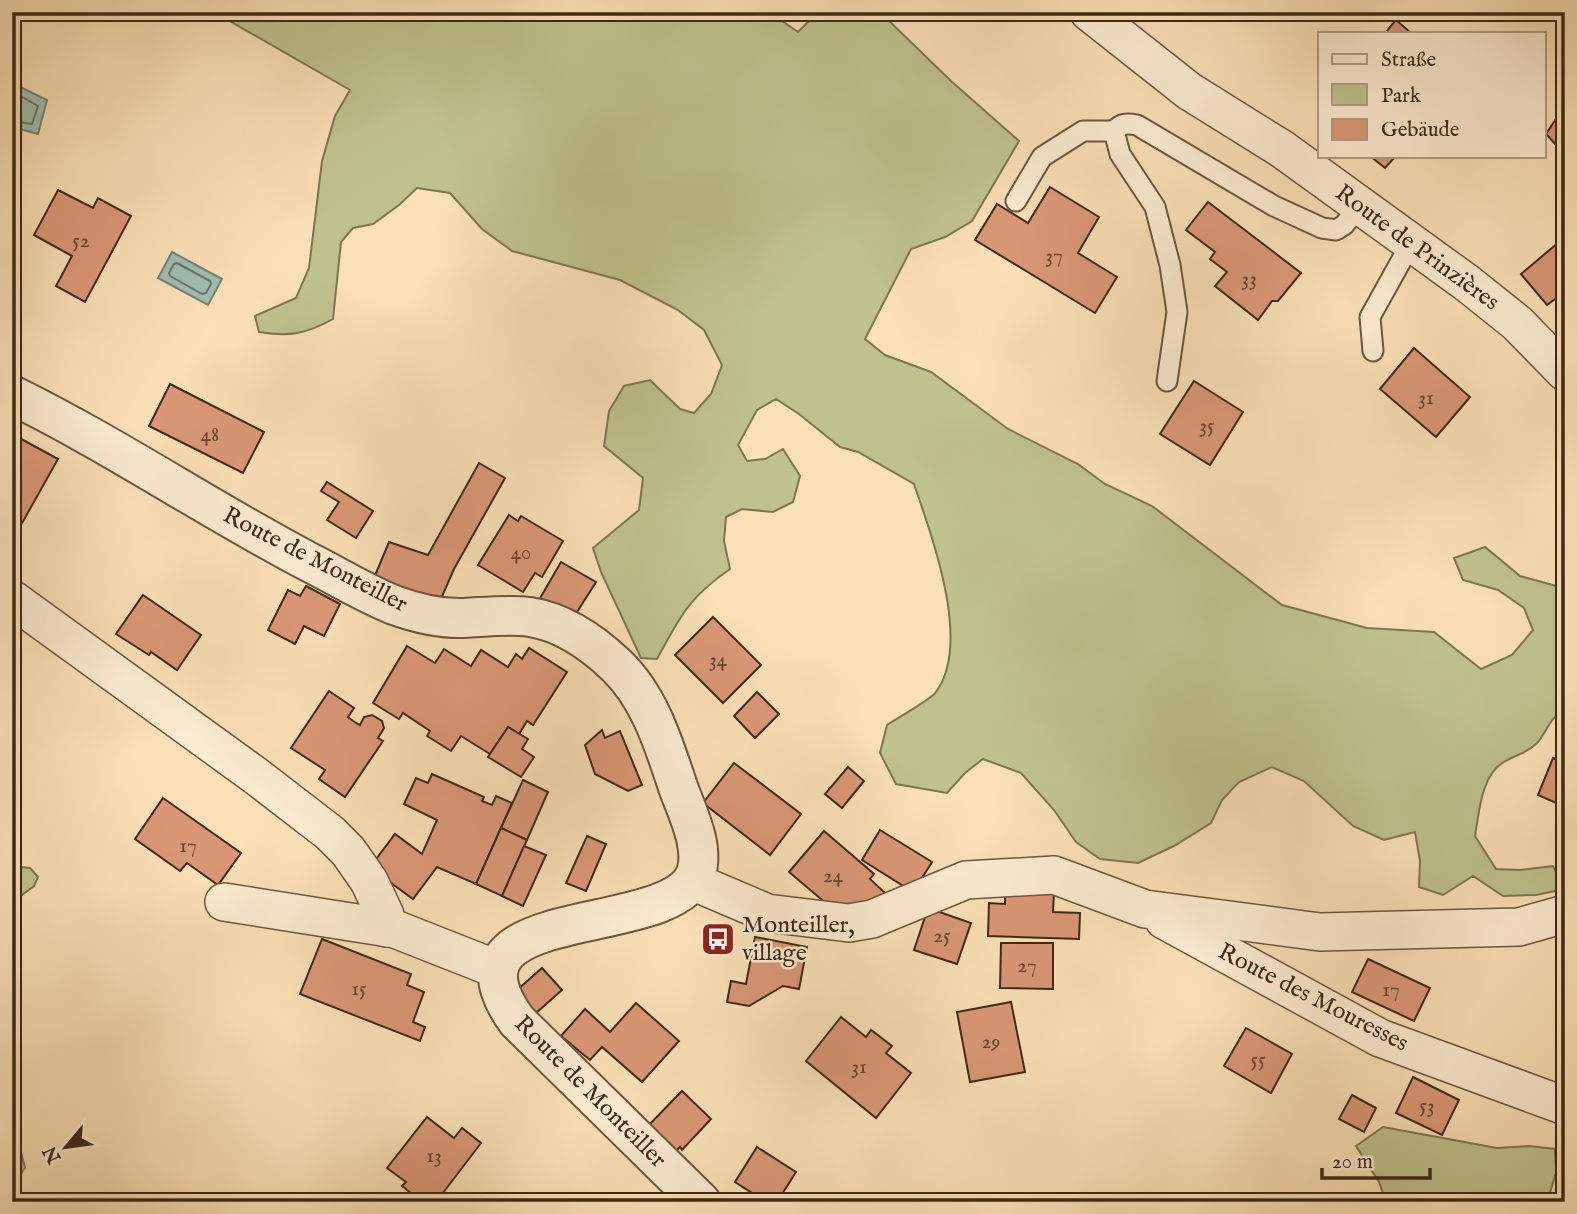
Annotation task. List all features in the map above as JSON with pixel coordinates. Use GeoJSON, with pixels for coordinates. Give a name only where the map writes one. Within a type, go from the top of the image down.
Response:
{"type":"FeatureCollection","features":[{"type":"Feature","properties":{"kind":"street","name":"Route de Prinzières"},"geometry":{"type":"LineString","coordinates":[[1089,12],[1198,97],[1282,149],[1503,310],[1565,372]]}},
{"type":"Feature","properties":{"kind":"street","name":"Route de Monteiller"},"geometry":{"type":"LineString","coordinates":[[12,395],[90,435],[223,515],[374,596],[413,611],[446,618],[527,616],[577,635],[616,665],[642,697],[671,765],[696,840],[698,865],[692,881]]}},
{"type":"Feature","properties":{"kind":"street"},"geometry":{"type":"LineString","coordinates":[[12,599],[330,833],[348,851],[369,881],[385,915],[387,928]]}},
{"type":"Feature","properties":{"kind":"street"},"geometry":{"type":"LineString","coordinates":[[224,902],[395,929],[499,970],[513,947],[536,935],[576,923],[656,906],[681,894],[692,881],[767,913],[849,923],[872,919],[966,880],[1054,875],[1145,909],[1320,932],[1519,927],[1565,914]]}},
{"type":"Feature","properties":{"kind":"street","name":"Route des Mouresses"},"geometry":{"type":"LineString","coordinates":[[1145,909],[1380,1038],[1565,1107]]}},
{"type":"Feature","properties":{"kind":"street","name":"Route de Monteiller"},"geometry":{"type":"LineString","coordinates":[[499,970],[497,978],[501,996],[517,1021],[701,1202]]}},
{"type":"Feature","properties":{"kind":"lane"},"geometry":{"type":"LineString","coordinates":[[1167,381],[1177,312],[1170,265],[1155,207],[1120,154],[1114,131],[1118,125],[1137,125],[1274,206],[1322,228],[1336,230],[1344,225],[1360,206]]}},
{"type":"Feature","properties":{"kind":"lane"},"geometry":{"type":"LineString","coordinates":[[1016,201],[1042,157],[1083,131],[1114,131]]}},
{"type":"Feature","properties":{"kind":"lane"},"geometry":{"type":"LineString","coordinates":[[1373,351],[1370,317],[1405,254],[1414,244]]}},
{"type":"Feature","properties":{"kind":"green space"},"geometry":{"type":"Polygon","coordinates":[[[214,12],[769,12],[798,32],[818,12],[891,12],[888,20],[1019,141],[972,221],[945,237],[911,249],[865,339],[885,355],[931,372],[1008,429],[1078,464],[1105,484],[1152,506],[1282,605],[1367,628],[1434,632],[1481,669],[1512,655],[1533,630],[1524,608],[1498,590],[1463,580],[1454,558],[1485,547],[1520,576],[1565,586],[1565,710],[1556,715],[1533,747],[1504,762],[1490,776],[1482,795],[1475,836],[1496,869],[1520,870],[1553,866],[1565,889],[1536,895],[1503,896],[1473,876],[1443,895],[1419,887],[1420,861],[1415,832],[1384,840],[1353,826],[1304,781],[1272,767],[1239,782],[1222,800],[1211,823],[1174,846],[1138,863],[1100,859],[1076,842],[1054,810],[1021,773],[983,759],[965,773],[947,793],[896,784],[880,753],[887,725],[936,692],[946,671],[950,646],[950,619],[945,590],[930,532],[914,484],[858,452],[840,447],[776,399],[757,410],[738,445],[747,461],[765,459],[783,449],[800,476],[793,502],[773,512],[742,509],[726,517],[724,541],[730,569],[704,589],[686,609],[657,659],[641,658],[601,572],[593,548],[639,510],[643,478],[604,446],[609,411],[624,386],[650,380],[680,409],[694,413],[711,394],[722,365],[704,330],[678,310],[620,280],[512,251],[482,229],[450,193],[417,188],[373,224],[353,228],[341,242],[333,319],[297,333],[259,332],[255,316],[296,298],[309,268],[322,161],[335,116],[350,90],[214,12]]]}},
{"type":"Feature","properties":{"kind":"green space"},"geometry":{"type":"Polygon","coordinates":[[[12,866],[30,868],[38,877],[34,886],[15,900],[12,900],[12,866]]]}},
{"type":"Feature","properties":{"kind":"green space"},"geometry":{"type":"Polygon","coordinates":[[[1383,1127],[1497,1148],[1529,1146],[1555,1149],[1556,1173],[1547,1202],[1386,1202],[1379,1182],[1356,1146],[1383,1127]]]}},
{"type":"Feature","properties":{"kind":"green space"},"geometry":{"type":"Polygon","coordinates":[[[12,1134],[18,1140],[25,1168],[12,1185],[12,1134]]]}},
{"type":"Feature","properties":{"kind":"water"},"geometry":{"type":"Polygon","coordinates":[[[12,83],[47,100],[38,134],[12,127],[12,83]]]}},
{"type":"Feature","properties":{"kind":"water"},"geometry":{"type":"Polygon","coordinates":[[[172,252],[222,279],[208,305],[158,278],[172,252]]]}},
{"type":"Feature","properties":{"kind":"building"},"geometry":{"type":"Polygon","coordinates":[[[1396,20],[1410,32],[1386,32],[1396,20]]]}},
{"type":"Feature","properties":{"kind":"building"},"geometry":{"type":"Polygon","coordinates":[[[1565,105],[1565,155],[1546,134],[1565,105]]]}},
{"type":"Feature","properties":{"kind":"building"},"geometry":{"type":"Polygon","coordinates":[[[1372,158],[1394,158],[1385,168],[1372,158]]]}},
{"type":"Feature","properties":{"kind":"building"},"geometry":{"type":"Polygon","coordinates":[[[1050,187],[1099,217],[1078,253],[1117,277],[1095,313],[975,240],[997,204],[1028,223],[1050,187]]]}},
{"type":"Feature","properties":{"kind":"building"},"geometry":{"type":"Polygon","coordinates":[[[58,190],[93,208],[98,198],[131,216],[85,302],[56,286],[72,256],[34,235],[58,190]]]}},
{"type":"Feature","properties":{"kind":"building"},"geometry":{"type":"Polygon","coordinates":[[[1208,202],[1301,273],[1278,301],[1272,301],[1258,320],[1215,286],[1227,272],[1210,259],[1215,252],[1186,230],[1208,202]]]}},
{"type":"Feature","properties":{"kind":"building"},"geometry":{"type":"Polygon","coordinates":[[[1565,237],[1565,297],[1562,294],[1547,305],[1521,274],[1565,237]]]}},
{"type":"Feature","properties":{"kind":"building"},"geometry":{"type":"Polygon","coordinates":[[[1414,348],[1470,397],[1436,437],[1380,389],[1414,348]]]}},
{"type":"Feature","properties":{"kind":"building"},"geometry":{"type":"Polygon","coordinates":[[[1194,381],[1243,412],[1210,465],[1160,434],[1194,381]]]}},
{"type":"Feature","properties":{"kind":"building"},"geometry":{"type":"Polygon","coordinates":[[[170,384],[264,432],[243,473],[149,426],[170,384]]]}},
{"type":"Feature","properties":{"kind":"building"},"geometry":{"type":"Polygon","coordinates":[[[12,434],[58,459],[12,541],[12,434]]]}},
{"type":"Feature","properties":{"kind":"building"},"geometry":{"type":"Polygon","coordinates":[[[479,463],[505,478],[454,569],[440,601],[374,578],[389,542],[428,555],[479,463]]]}},
{"type":"Feature","properties":{"kind":"building"},"geometry":{"type":"Polygon","coordinates":[[[327,482],[373,511],[356,538],[327,520],[339,502],[321,491],[327,482]]]}},
{"type":"Feature","properties":{"kind":"building"},"geometry":{"type":"Polygon","coordinates":[[[509,515],[518,521],[521,516],[563,541],[542,577],[535,573],[523,592],[478,565],[509,515]]]}},
{"type":"Feature","properties":{"kind":"building"},"geometry":{"type":"Polygon","coordinates":[[[561,562],[596,582],[572,620],[539,600],[561,562]]]}},
{"type":"Feature","properties":{"kind":"building"},"geometry":{"type":"Polygon","coordinates":[[[306,586],[340,604],[324,636],[304,626],[295,644],[268,630],[288,590],[300,596],[306,586]]]}},
{"type":"Feature","properties":{"kind":"building"},"geometry":{"type":"Polygon","coordinates":[[[143,595],[201,635],[177,670],[151,652],[149,655],[116,634],[143,595]]]}},
{"type":"Feature","properties":{"kind":"building"},"geometry":{"type":"Polygon","coordinates":[[[713,617],[761,665],[723,703],[675,655],[713,617]]]}},
{"type":"Feature","properties":{"kind":"building"},"geometry":{"type":"Polygon","coordinates":[[[407,646],[435,663],[444,649],[471,666],[481,650],[508,667],[516,654],[522,659],[529,648],[567,672],[533,725],[527,721],[519,734],[508,727],[490,754],[461,736],[451,751],[427,736],[430,731],[403,713],[399,719],[373,703],[407,646]]]}},
{"type":"Feature","properties":{"kind":"building"},"geometry":{"type":"Polygon","coordinates":[[[329,691],[354,708],[348,717],[353,721],[360,725],[364,717],[372,715],[382,721],[384,728],[378,738],[383,741],[345,797],[319,779],[325,770],[291,748],[329,691]]]}},
{"type":"Feature","properties":{"kind":"building"},"geometry":{"type":"Polygon","coordinates":[[[757,692],[779,714],[755,738],[734,716],[757,692]]]}},
{"type":"Feature","properties":{"kind":"building"},"geometry":{"type":"Polygon","coordinates":[[[508,727],[528,739],[522,749],[534,757],[521,777],[488,757],[508,727]]]}},
{"type":"Feature","properties":{"kind":"building"},"geometry":{"type":"Polygon","coordinates":[[[602,730],[605,738],[620,731],[642,785],[628,791],[595,774],[585,745],[602,730]]]}},
{"type":"Feature","properties":{"kind":"building"},"geometry":{"type":"Polygon","coordinates":[[[1553,758],[1565,763],[1565,807],[1538,795],[1553,758]]]}},
{"type":"Feature","properties":{"kind":"building"},"geometry":{"type":"Polygon","coordinates":[[[734,763],[801,814],[770,855],[703,803],[734,763]]]}},
{"type":"Feature","properties":{"kind":"building"},"geometry":{"type":"Polygon","coordinates":[[[848,767],[864,781],[842,808],[825,794],[848,767]]]}},
{"type":"Feature","properties":{"kind":"building"},"geometry":{"type":"Polygon","coordinates":[[[432,774],[484,797],[482,801],[492,805],[496,796],[512,803],[476,884],[437,867],[413,899],[376,872],[374,862],[395,834],[422,854],[437,820],[404,804],[416,778],[428,783],[432,774]]]}},
{"type":"Feature","properties":{"kind":"building"},"geometry":{"type":"Polygon","coordinates":[[[523,780],[548,792],[527,840],[501,828],[523,780]]]}},
{"type":"Feature","properties":{"kind":"building"},"geometry":{"type":"Polygon","coordinates":[[[163,798],[241,853],[218,885],[187,863],[180,871],[135,839],[163,798]]]}},
{"type":"Feature","properties":{"kind":"building"},"geometry":{"type":"Polygon","coordinates":[[[501,828],[527,840],[502,896],[476,884],[501,828]]]}},
{"type":"Feature","properties":{"kind":"building"},"geometry":{"type":"Polygon","coordinates":[[[880,830],[932,862],[913,892],[862,860],[880,830]]]}},
{"type":"Feature","properties":{"kind":"building"},"geometry":{"type":"Polygon","coordinates":[[[824,831],[874,874],[870,879],[885,893],[865,916],[841,916],[789,872],[824,831]]]}},
{"type":"Feature","properties":{"kind":"building"},"geometry":{"type":"Polygon","coordinates":[[[587,836],[606,844],[586,891],[566,883],[587,836]]]}},
{"type":"Feature","properties":{"kind":"building"},"geometry":{"type":"Polygon","coordinates":[[[524,846],[546,855],[523,906],[502,896],[524,846]]]}},
{"type":"Feature","properties":{"kind":"building"},"geometry":{"type":"Polygon","coordinates":[[[1005,889],[1054,891],[1053,912],[1080,913],[1079,939],[988,936],[989,903],[1005,904],[1005,889]]]}},
{"type":"Feature","properties":{"kind":"building"},"geometry":{"type":"Polygon","coordinates":[[[928,908],[971,923],[957,964],[914,950],[928,908]]]}},
{"type":"Feature","properties":{"kind":"building"},"geometry":{"type":"Polygon","coordinates":[[[755,937],[807,947],[799,989],[783,986],[749,1006],[727,1002],[731,981],[746,984],[755,937]]]}},
{"type":"Feature","properties":{"kind":"building"},"geometry":{"type":"Polygon","coordinates":[[[322,939],[411,974],[407,985],[424,992],[413,1022],[425,1027],[420,1041],[300,994],[322,939]]]}},
{"type":"Feature","properties":{"kind":"building"},"geometry":{"type":"Polygon","coordinates":[[[1001,943],[1053,943],[1053,989],[1000,988],[1001,943]]]}},
{"type":"Feature","properties":{"kind":"building"},"geometry":{"type":"Polygon","coordinates":[[[1368,959],[1430,988],[1414,1021],[1352,992],[1368,959]]]}},
{"type":"Feature","properties":{"kind":"building"},"geometry":{"type":"Polygon","coordinates":[[[542,968],[562,990],[536,1013],[516,991],[542,968]]]}},
{"type":"Feature","properties":{"kind":"building"},"geometry":{"type":"Polygon","coordinates":[[[1011,1002],[1025,1072],[970,1082],[957,1012],[1011,1002]]]}},
{"type":"Feature","properties":{"kind":"building"},"geometry":{"type":"Polygon","coordinates":[[[636,1003],[679,1041],[642,1082],[602,1047],[590,1060],[561,1036],[585,1009],[610,1032],[636,1003]]]}},
{"type":"Feature","properties":{"kind":"building"},"geometry":{"type":"Polygon","coordinates":[[[841,1017],[866,1037],[871,1030],[892,1046],[886,1053],[911,1073],[876,1118],[806,1061],[841,1017]]]}},
{"type":"Feature","properties":{"kind":"building"},"geometry":{"type":"Polygon","coordinates":[[[1246,1028],[1292,1054],[1271,1093],[1224,1066],[1246,1028]]]}},
{"type":"Feature","properties":{"kind":"building"},"geometry":{"type":"Polygon","coordinates":[[[1413,1077],[1459,1100],[1442,1135],[1396,1113],[1413,1077]]]}},
{"type":"Feature","properties":{"kind":"building"},"geometry":{"type":"Polygon","coordinates":[[[682,1091],[711,1119],[682,1150],[680,1147],[673,1154],[646,1128],[682,1091]]]}},
{"type":"Feature","properties":{"kind":"building"},"geometry":{"type":"Polygon","coordinates":[[[1352,1095],[1376,1108],[1364,1132],[1339,1119],[1352,1095]]]}},
{"type":"Feature","properties":{"kind":"building"},"geometry":{"type":"Polygon","coordinates":[[[427,1117],[454,1138],[462,1128],[481,1143],[436,1202],[422,1202],[402,1186],[406,1182],[387,1168],[427,1117]]]}},
{"type":"Feature","properties":{"kind":"building"},"geometry":{"type":"Polygon","coordinates":[[[757,1147],[796,1172],[777,1202],[766,1202],[735,1182],[757,1147]]]}},
{"type":"Feature","properties":{"kind":"place","name":"Monteiller, village"},"geometry":{"type":"Point","coordinates":[718,939]}}]}
